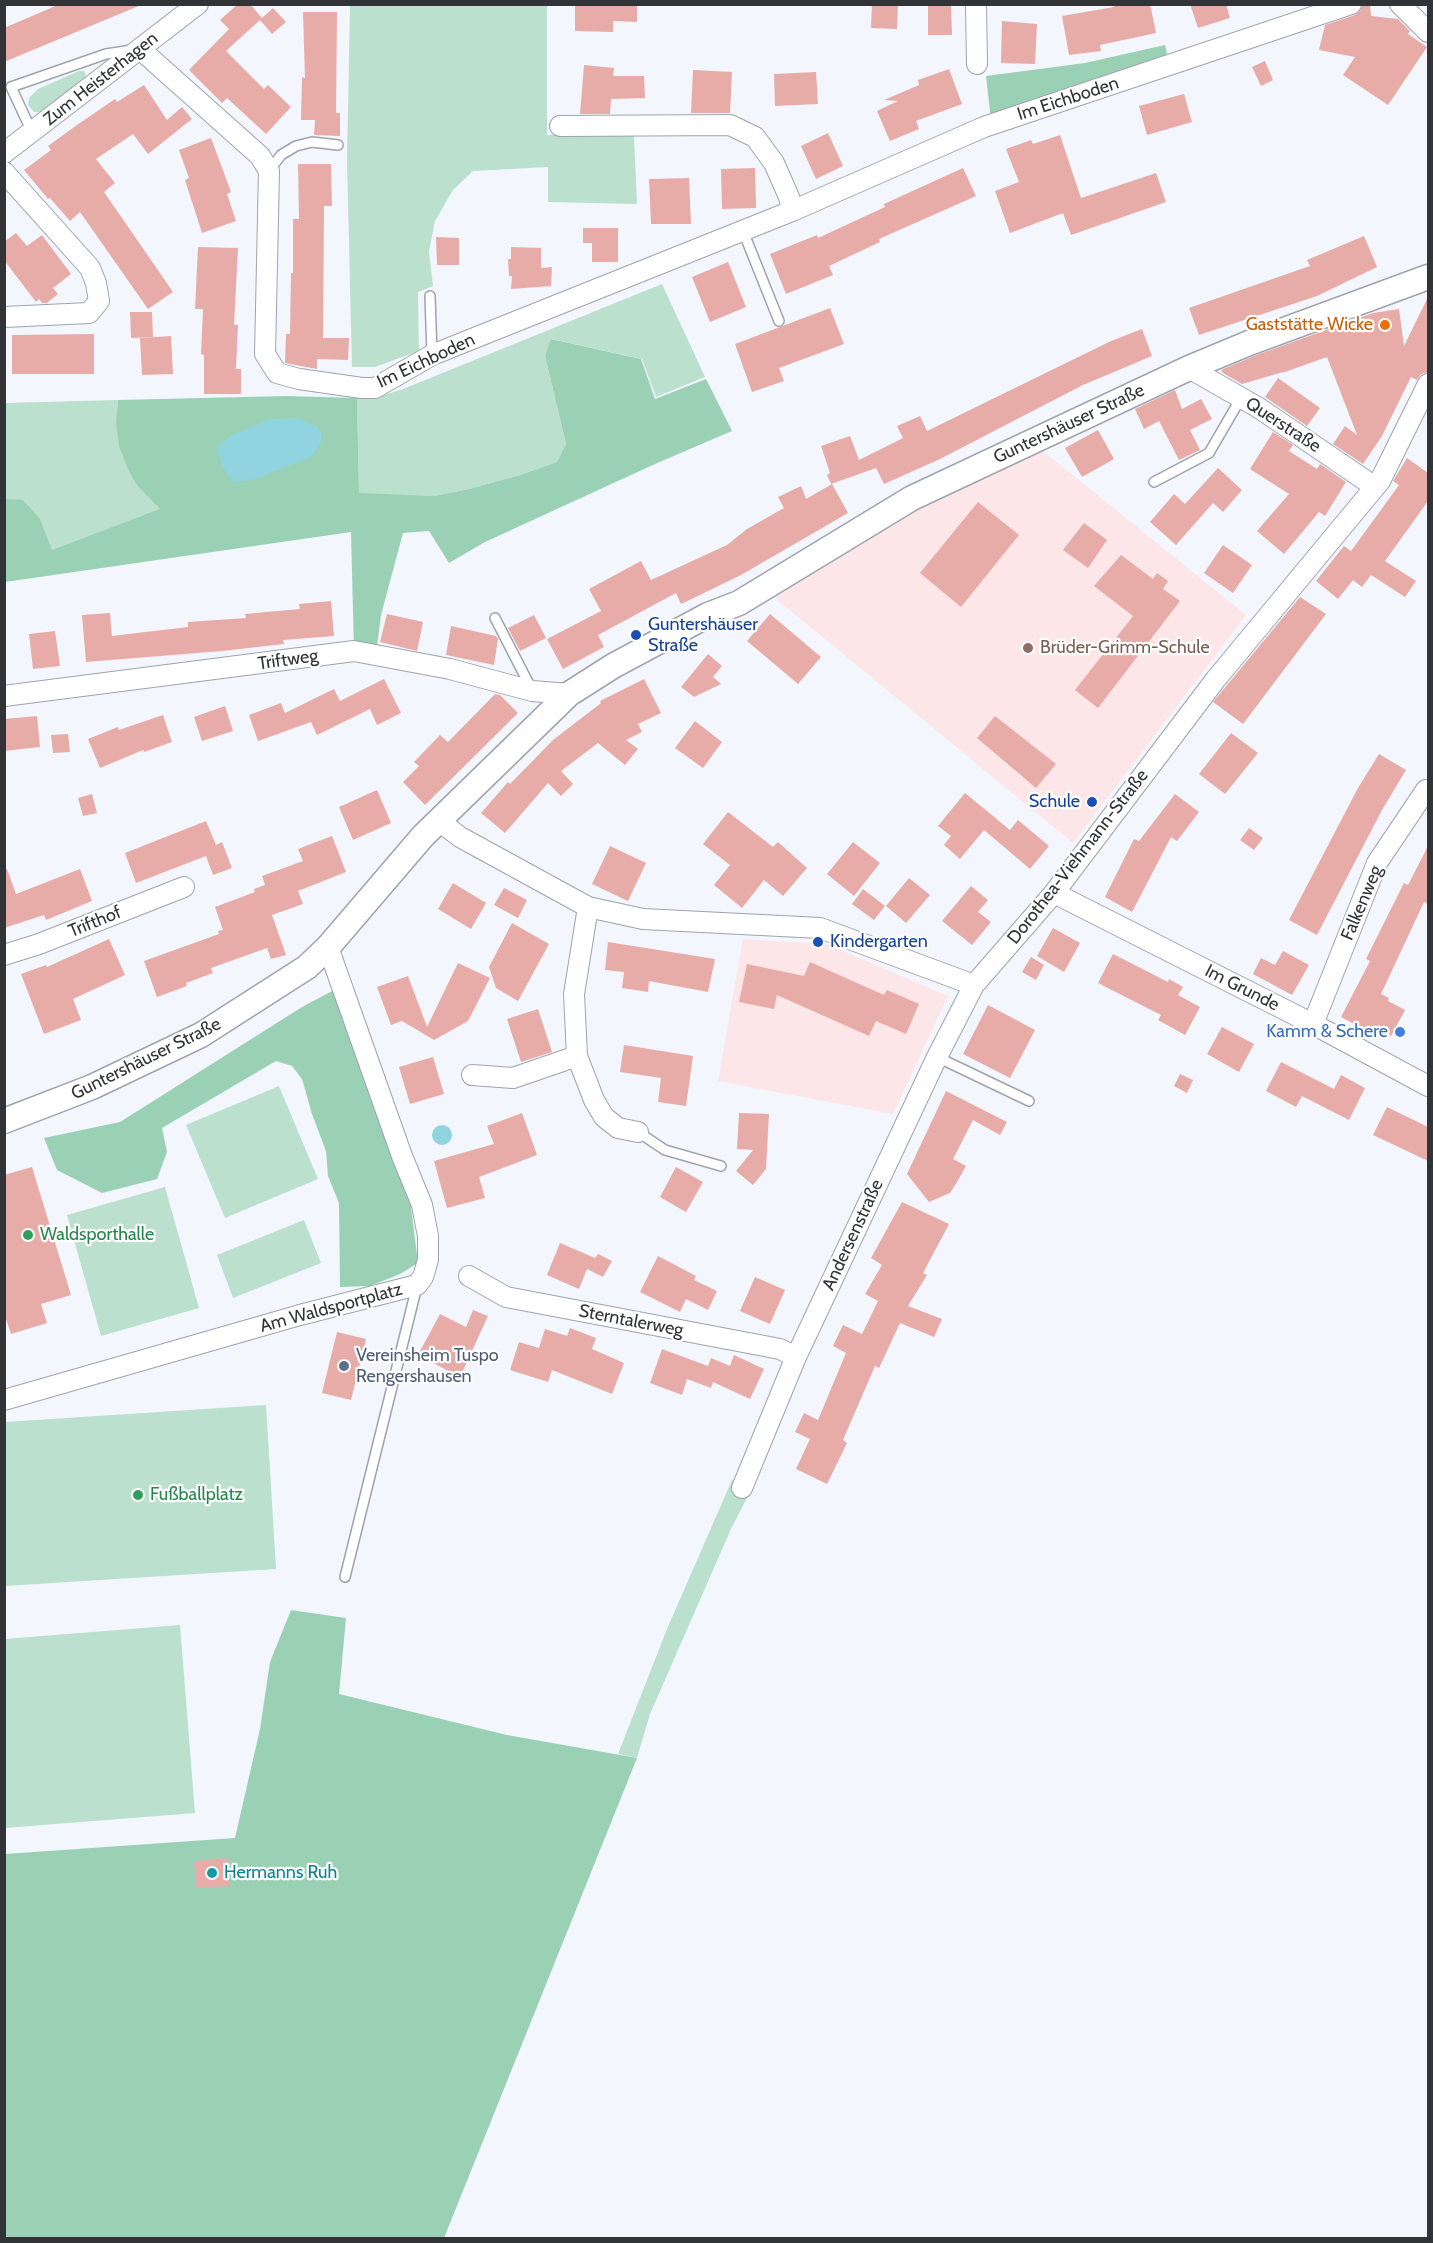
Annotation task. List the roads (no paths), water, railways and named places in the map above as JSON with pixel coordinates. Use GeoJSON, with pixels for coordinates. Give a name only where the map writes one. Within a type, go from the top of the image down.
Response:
{"type":"FeatureCollection","features":[{"type":"Feature","properties":{"kind":"street","name":"Zum Heisterhagen"},"geometry":{"type":"LineString","coordinates":[[4,153],[198,4]]}},
{"type":"Feature","properties":{"kind":"street"},"geometry":{"type":"LineString","coordinates":[[976,4],[977,64]]}},
{"type":"Feature","properties":{"kind":"street","name":"Im Eichboden"},"geometry":{"type":"LineString","coordinates":[[269,171],[265,354],[277,373],[299,379],[375,388],[432,355],[792,211],[984,127],[1351,4]]}},
{"type":"Feature","properties":{"kind":"street"},"geometry":{"type":"LineString","coordinates":[[1401,4],[1428,32]]}},
{"type":"Feature","properties":{"kind":"street"},"geometry":{"type":"LineString","coordinates":[[140,49],[260,156],[269,171]]}},
{"type":"Feature","properties":{"kind":"street"},"geometry":{"type":"LineString","coordinates":[[560,126],[730,125],[755,137],[774,163],[789,197],[792,211]]}},
{"type":"Feature","properties":{"kind":"street"},"geometry":{"type":"LineString","coordinates":[[4,172],[90,268],[96,283],[99,301],[89,313],[4,317]]}},
{"type":"Feature","properties":{"kind":"street","name":"Guntershäuser Straße"},"geometry":{"type":"LineString","coordinates":[[4,1121],[92,1087],[201,1035],[307,967],[328,947],[423,836],[569,694],[613,666],[708,615],[739,603],[912,498],[1189,368],[1249,343],[1428,277]]}},
{"type":"Feature","properties":{"kind":"street","name":"Querstraße"},"geometry":{"type":"LineString","coordinates":[[1189,368],[1241,398],[1375,487]]}},
{"type":"Feature","properties":{"kind":"street","name":"Dorothea-Viehmann-Straße"},"geometry":{"type":"LineString","coordinates":[[974,985],[1054,893],[1216,679],[1375,487],[1428,384]]}},
{"type":"Feature","properties":{"kind":"street","name":"Triftweg"},"geometry":{"type":"LineString","coordinates":[[4,696],[354,651],[450,669],[532,691],[569,694]]}},
{"type":"Feature","properties":{"kind":"street","name":"Falkenweg"},"geometry":{"type":"LineString","coordinates":[[1313,1024],[1377,863],[1426,790]]}},
{"type":"Feature","properties":{"kind":"street"},"geometry":{"type":"LineString","coordinates":[[440,821],[460,837],[588,907],[643,919],[820,928],[974,985]]}},
{"type":"Feature","properties":{"kind":"street","name":"Trifthof"},"geometry":{"type":"LineString","coordinates":[[4,956],[184,887]]}},
{"type":"Feature","properties":{"kind":"street","name":"Im Grunde"},"geometry":{"type":"LineString","coordinates":[[1054,893],[1313,1024],[1428,1086]]}},
{"type":"Feature","properties":{"kind":"street"},"geometry":{"type":"LineString","coordinates":[[588,907],[574,994],[577,1056],[594,1100],[604,1117],[618,1128],[638,1131]]}},
{"type":"Feature","properties":{"kind":"street","name":"Am Waldsportplatz"},"geometry":{"type":"LineString","coordinates":[[4,1400],[300,1315],[417,1285],[423,1277],[428,1260],[428,1236],[422,1205],[402,1156],[328,947]]}},
{"type":"Feature","properties":{"kind":"street","name":"Andersenstraße"},"geometry":{"type":"LineString","coordinates":[[742,1488],[796,1357],[937,1057],[974,985]]}},
{"type":"Feature","properties":{"kind":"street"},"geometry":{"type":"LineString","coordinates":[[472,1075],[513,1078],[577,1056]]}},
{"type":"Feature","properties":{"kind":"street","name":"Sterntalerweg"},"geometry":{"type":"LineString","coordinates":[[469,1276],[506,1297],[780,1349],[796,1357]]}},
{"type":"Feature","properties":{"kind":"lane"},"geometry":{"type":"LineString","coordinates":[[32,132],[11,87],[106,54],[140,49]]}},
{"type":"Feature","properties":{"kind":"lane"},"geometry":{"type":"LineString","coordinates":[[269,171],[281,155],[296,146],[312,142],[338,145]]}},
{"type":"Feature","properties":{"kind":"lane"},"geometry":{"type":"LineString","coordinates":[[743,231],[779,321]]}},
{"type":"Feature","properties":{"kind":"lane"},"geometry":{"type":"LineString","coordinates":[[430,296],[432,355]]}},
{"type":"Feature","properties":{"kind":"lane"},"geometry":{"type":"LineString","coordinates":[[1154,482],[1209,453],[1241,398]]}},
{"type":"Feature","properties":{"kind":"lane"},"geometry":{"type":"LineString","coordinates":[[495,618],[532,691]]}},
{"type":"Feature","properties":{"kind":"lane"},"geometry":{"type":"LineString","coordinates":[[937,1057],[1029,1101]]}},
{"type":"Feature","properties":{"kind":"lane"},"geometry":{"type":"LineString","coordinates":[[638,1131],[665,1150],[721,1166]]}},
{"type":"Feature","properties":{"kind":"lane"},"geometry":{"type":"LineString","coordinates":[[345,1577],[417,1285]]}},
{"type":"Feature","properties":{"kind":"water"},"geometry":{"type":"Polygon","coordinates":[[[297,418],[317,427],[321,432],[321,443],[311,457],[252,480],[233,482],[222,466],[217,446],[232,435],[271,419],[297,418]]]}},
{"type":"Feature","properties":{"kind":"water"},"geometry":{"type":"Polygon","coordinates":[[[438,1125],[446,1125],[452,1131],[452,1139],[446,1145],[438,1145],[432,1139],[432,1131],[438,1125]]]}},
{"type":"Feature","properties":{"kind":"place","name":"Gaststätte Wicke"},"geometry":{"type":"Point","coordinates":[1385,325]}},
{"type":"Feature","properties":{"kind":"place","name":"Guntershäuser Straße"},"geometry":{"type":"Point","coordinates":[636,635]}},
{"type":"Feature","properties":{"kind":"place","name":"Brüder-Grimm-Schule"},"geometry":{"type":"Point","coordinates":[1028,648]}},
{"type":"Feature","properties":{"kind":"place","name":"Schule"},"geometry":{"type":"Point","coordinates":[1092,802]}},
{"type":"Feature","properties":{"kind":"place","name":"Kindergarten"},"geometry":{"type":"Point","coordinates":[818,942]}},
{"type":"Feature","properties":{"kind":"place","name":"Kamm & Schere"},"geometry":{"type":"Point","coordinates":[1400,1032]}},
{"type":"Feature","properties":{"kind":"place","name":"Waldsporthalle"},"geometry":{"type":"Point","coordinates":[28,1235]}},
{"type":"Feature","properties":{"kind":"place","name":"Vereinsheim Tuspo Rengershausen"},"geometry":{"type":"Point","coordinates":[344,1366]}},
{"type":"Feature","properties":{"kind":"place","name":"Fußballplatz"},"geometry":{"type":"Point","coordinates":[138,1495]}},
{"type":"Feature","properties":{"kind":"place","name":"Hermanns Ruh"},"geometry":{"type":"Point","coordinates":[212,1873]}}]}
